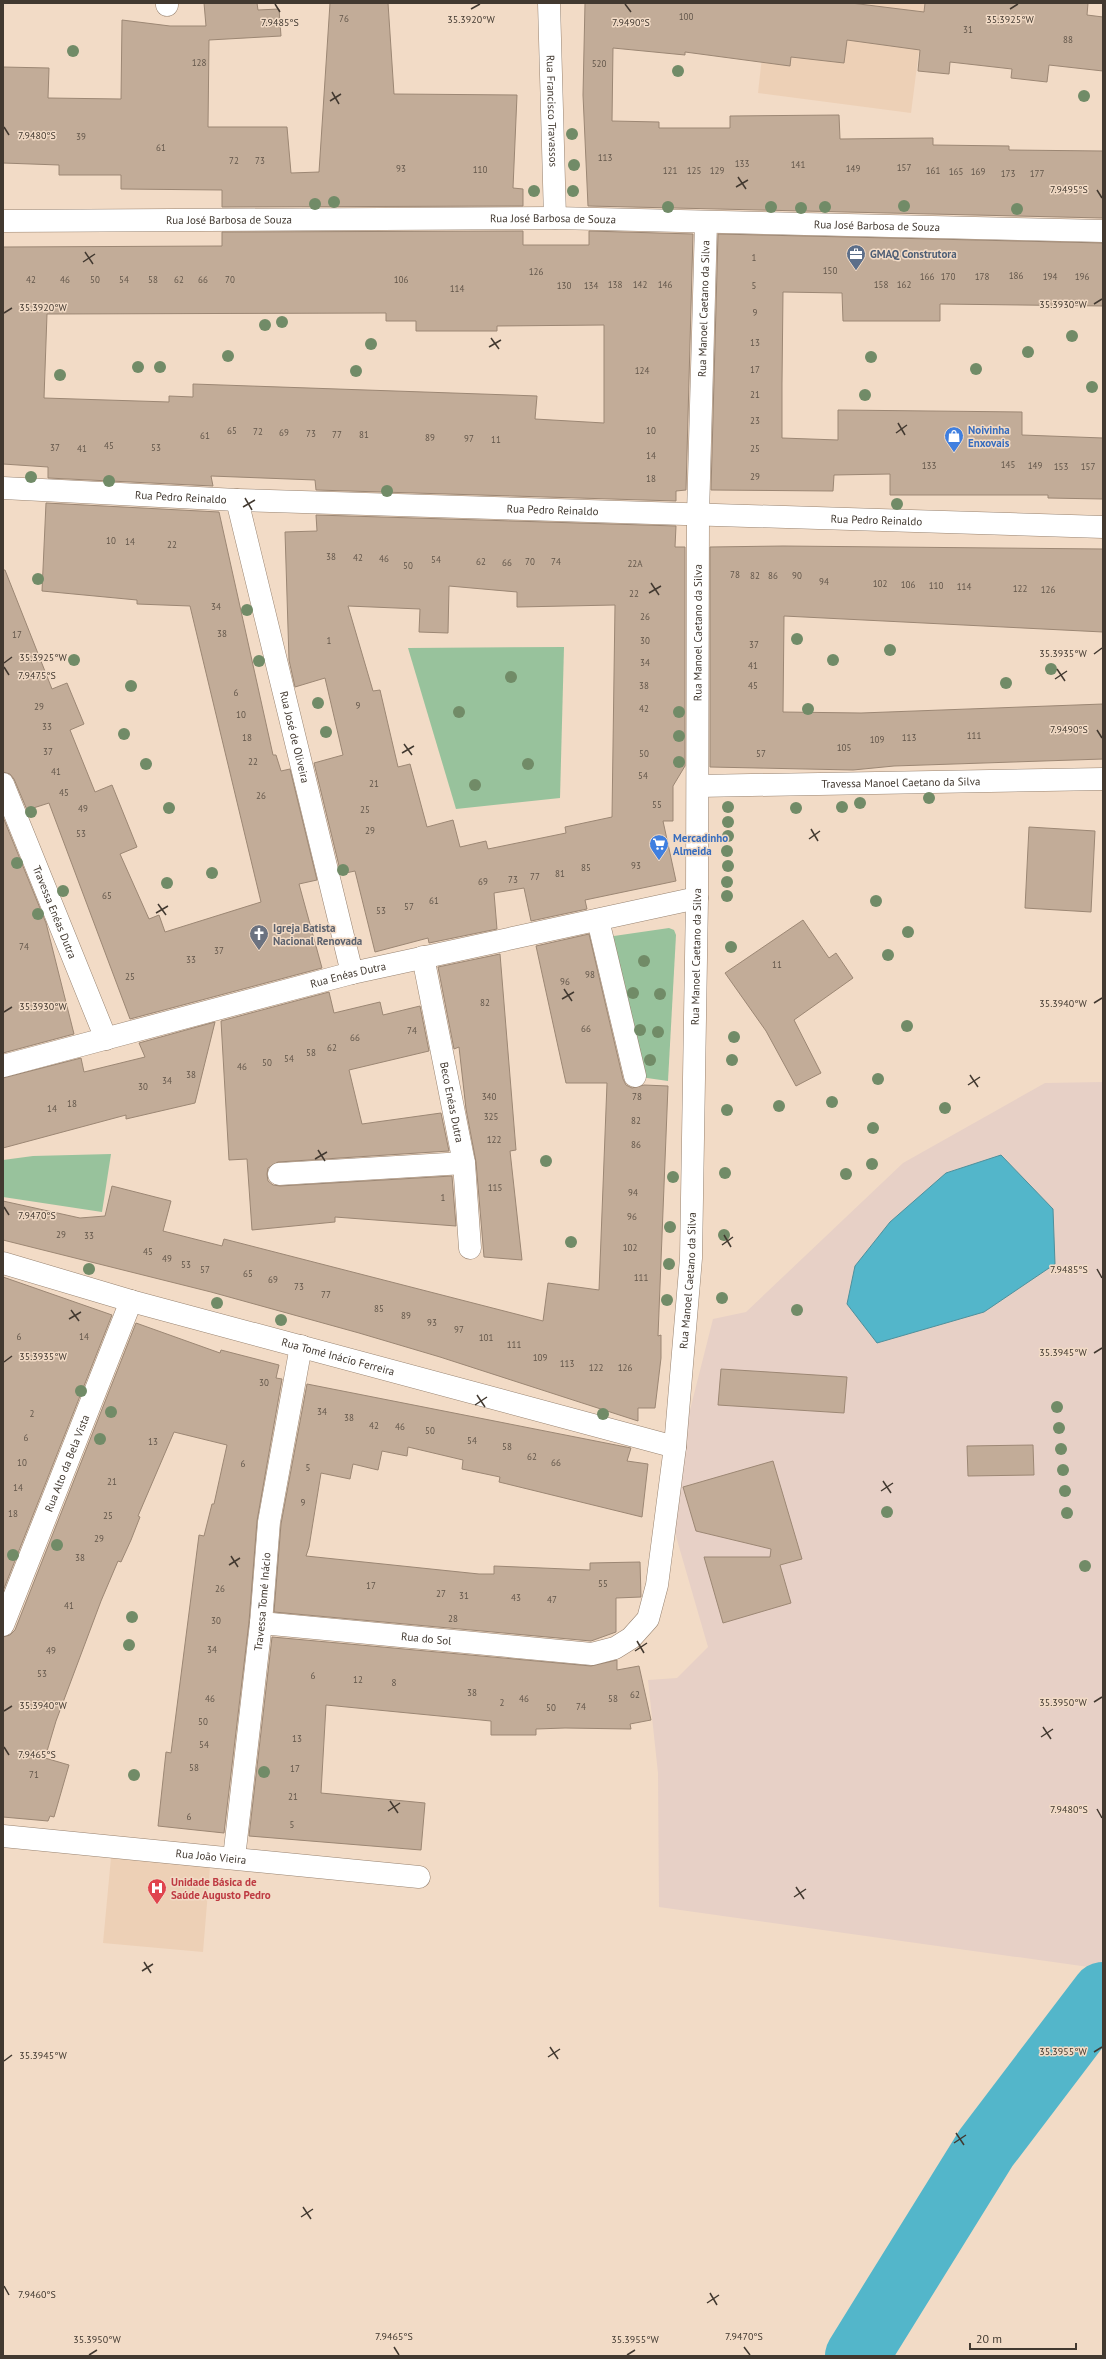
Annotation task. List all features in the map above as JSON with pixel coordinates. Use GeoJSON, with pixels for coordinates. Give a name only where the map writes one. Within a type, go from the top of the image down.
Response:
{"type":"FeatureCollection","features":[{"type":"Feature","properties":{"kind":"street","name":"Rua Francisco Travassos"},"geometry":{"type":"LineString","coordinates":[[549,3],[555,218]]}},
{"type":"Feature","properties":{"kind":"street","name":"Rua José Barbosa de Souza"},"geometry":{"type":"LineString","coordinates":[[3,221],[555,218],[706,223],[1103,231]]}},
{"type":"Feature","properties":{"kind":"street","name":"Rua Manoel Caetano da Silva"},"geometry":{"type":"LineString","coordinates":[[592,1654],[615,1648],[631,1638],[648,1619],[657,1585],[675,1447],[691,1258],[698,898],[698,515],[706,223]]}},
{"type":"Feature","properties":{"kind":"street","name":"Rua Pedro Reinaldo"},"geometry":{"type":"LineString","coordinates":[[3,488],[237,500],[1103,527]]}},
{"type":"Feature","properties":{"kind":"street","name":"Rua José de Oliveira"},"geometry":{"type":"LineString","coordinates":[[237,500],[352,974]]}},
{"type":"Feature","properties":{"kind":"street","name":"Travessa Manoel Caetano da Silva"},"geometry":{"type":"LineString","coordinates":[[698,786],[1103,779]]}},
{"type":"Feature","properties":{"kind":"street","name":"Travessa Enéas Dutra"},"geometry":{"type":"LineString","coordinates":[[3,784],[106,1039]]}},
{"type":"Feature","properties":{"kind":"street","name":"Rua Enéas Dutra"},"geometry":{"type":"LineString","coordinates":[[3,1066],[352,974],[423,957],[698,898]]}},
{"type":"Feature","properties":{"kind":"street"},"geometry":{"type":"LineString","coordinates":[[598,920],[635,1076]]}},
{"type":"Feature","properties":{"kind":"street","name":"Beco Enéas Dutra"},"geometry":{"type":"LineString","coordinates":[[423,957],[464,1163],[470,1248]]}},
{"type":"Feature","properties":{"kind":"street"},"geometry":{"type":"LineString","coordinates":[[279,1174],[464,1163]]}},
{"type":"Feature","properties":{"kind":"street","name":"Rua Tomé Inácio Ferreira"},"geometry":{"type":"LineString","coordinates":[[3,1263],[131,1301],[675,1447]]}},
{"type":"Feature","properties":{"kind":"street","name":"Rua Alto da Bela Vista"},"geometry":{"type":"LineString","coordinates":[[3,1625],[131,1301]]}},
{"type":"Feature","properties":{"kind":"street","name":"Travessa Tomé Inácio"},"geometry":{"type":"LineString","coordinates":[[234,1858],[261,1623],[269,1522],[300,1346]]}},
{"type":"Feature","properties":{"kind":"street","name":"Rua do Sol"},"geometry":{"type":"LineString","coordinates":[[261,1623],[592,1654]]}},
{"type":"Feature","properties":{"kind":"street","name":"Rua João Vieira"},"geometry":{"type":"LineString","coordinates":[[3,1836],[419,1877]]}},
{"type":"Feature","properties":{"kind":"shaded area"},"geometry":{"type":"Polygon","coordinates":[[[768,3],[925,3],[911,113],[758,93],[768,3]]]}},
{"type":"Feature","properties":{"kind":"shaded area"},"geometry":{"type":"Polygon","coordinates":[[[1103,1082],[1103,1969],[659,1907],[658,1773],[648,1680],[677,1678],[708,1647],[673,1526],[687,1422],[713,1319],[746,1312],[903,1163],[1045,1083],[1103,1082]]]}},
{"type":"Feature","properties":{"kind":"shaded area","name":"Unidade Básica de Saúde Augusto Pedro"},"geometry":{"type":"Polygon","coordinates":[[[111,1858],[210,1867],[203,1952],[103,1943],[111,1858]]]}},
{"type":"Feature","properties":{"kind":"green space"},"geometry":{"type":"Polygon","coordinates":[[[564,647],[560,798],[456,809],[408,648],[564,647]]]}},
{"type":"Feature","properties":{"kind":"green space"},"geometry":{"type":"Polygon","coordinates":[[[669,928],[674,930],[676,935],[668,1081],[640,1077],[607,937],[669,928]]]}},
{"type":"Feature","properties":{"kind":"green space"},"geometry":{"type":"Polygon","coordinates":[[[111,1154],[102,1212],[3,1197],[3,1160],[33,1156],[111,1154]]]}},
{"type":"Feature","properties":{"kind":"water"},"geometry":{"type":"Polygon","coordinates":[[[1001,1155],[1053,1209],[1055,1264],[984,1312],[877,1343],[847,1304],[855,1266],[890,1222],[946,1173],[1001,1155]]]}},
{"type":"Feature","properties":{"kind":"building"},"geometry":{"type":"Polygon","coordinates":[[[204,3],[257,3],[258,10],[279,9],[281,36],[209,40],[208,127],[287,127],[291,173],[319,172],[330,3],[388,3],[394,94],[517,95],[513,188],[523,189],[523,206],[222,207],[222,190],[121,189],[121,175],[59,175],[59,165],[3,163],[3,67],[49,68],[48,98],[121,99],[122,20],[170,26],[206,26],[204,3]]]}},
{"type":"Feature","properties":{"kind":"building"},"geometry":{"type":"Polygon","coordinates":[[[585,3],[851,3],[924,12],[925,3],[1088,3],[1087,15],[1103,17],[1103,71],[1049,65],[1047,82],[1011,78],[1012,69],[950,62],[949,74],[918,71],[920,50],[847,40],[844,63],[791,57],[790,66],[685,52],[685,55],[613,48],[612,121],[659,122],[659,128],[730,128],[730,116],[839,115],[840,139],[933,138],[933,145],[1009,146],[1009,150],[1103,151],[1103,218],[588,206],[583,95],[585,3]]]}},
{"type":"Feature","properties":{"kind":"building"},"geometry":{"type":"Polygon","coordinates":[[[523,231],[523,245],[589,245],[589,231],[693,234],[686,490],[676,491],[676,501],[316,490],[315,480],[211,476],[213,486],[48,478],[48,467],[3,464],[3,247],[222,246],[222,232],[523,231]],[[386,313],[47,314],[44,398],[169,402],[169,396],[193,397],[193,384],[537,396],[535,419],[604,423],[604,325],[497,326],[497,331],[416,331],[416,321],[386,321],[386,313]]]}},
{"type":"Feature","properties":{"kind":"building"},"geometry":{"type":"Polygon","coordinates":[[[718,234],[1103,243],[1103,306],[940,304],[940,321],[843,321],[842,293],[783,292],[782,438],[838,440],[838,410],[1022,412],[1022,435],[1103,438],[1103,499],[1048,498],[1048,495],[890,495],[890,474],[834,475],[833,491],[711,490],[718,234]]]}},
{"type":"Feature","properties":{"kind":"building"},"geometry":{"type":"Polygon","coordinates":[[[46,503],[219,512],[273,755],[276,755],[281,771],[290,769],[317,880],[299,884],[322,968],[130,1019],[49,803],[27,810],[14,779],[10,774],[3,772],[3,570],[5,570],[52,689],[67,683],[84,724],[70,730],[95,792],[112,785],[137,847],[120,854],[149,919],[159,915],[165,932],[261,902],[190,606],[137,604],[137,600],[42,591],[46,503]]]}},
{"type":"Feature","properties":{"kind":"building"},"geometry":{"type":"Polygon","coordinates":[[[316,515],[676,526],[675,547],[685,547],[685,766],[673,786],[673,821],[663,821],[676,881],[585,900],[587,909],[531,921],[524,888],[494,893],[497,929],[429,943],[428,938],[375,952],[355,871],[341,874],[314,763],[343,755],[325,678],[295,687],[289,660],[285,532],[317,531],[316,515]],[[449,586],[448,633],[419,632],[420,609],[348,606],[373,691],[380,690],[398,767],[410,764],[427,827],[453,820],[460,847],[486,841],[488,849],[566,833],[565,827],[612,817],[615,605],[517,607],[517,592],[449,586]]]}},
{"type":"Feature","properties":{"kind":"building"},"geometry":{"type":"Polygon","coordinates":[[[783,546],[1103,549],[1103,632],[784,616],[783,712],[861,713],[1103,704],[1103,759],[894,766],[853,770],[710,767],[710,547],[783,546]]]}},
{"type":"Feature","properties":{"kind":"building"},"geometry":{"type":"Polygon","coordinates":[[[3,817],[46,923],[74,1034],[3,1053],[3,817]]]}},
{"type":"Feature","properties":{"kind":"building"},"geometry":{"type":"Polygon","coordinates":[[[1029,827],[1095,831],[1091,912],[1025,908],[1029,827]]]}},
{"type":"Feature","properties":{"kind":"building"},"geometry":{"type":"Polygon","coordinates":[[[803,920],[829,958],[836,953],[853,978],[794,1020],[821,1073],[796,1086],[766,1031],[725,973],[803,920]]]}},
{"type":"Feature","properties":{"kind":"building"},"geometry":{"type":"Polygon","coordinates":[[[589,934],[623,1079],[626,1085],[632,1088],[644,1085],[668,1086],[658,1336],[661,1335],[661,1358],[655,1408],[638,1408],[638,1421],[440,1357],[359,1333],[211,1292],[3,1240],[3,1201],[80,1218],[105,1216],[112,1186],[171,1201],[163,1231],[222,1246],[224,1239],[543,1321],[548,1283],[599,1290],[607,1083],[566,1083],[536,946],[589,934]]]}},
{"type":"Feature","properties":{"kind":"building"},"geometry":{"type":"Polygon","coordinates":[[[500,954],[516,1150],[510,1151],[522,1260],[484,1257],[476,1162],[466,1109],[459,1047],[454,1049],[438,967],[500,954]]]}},
{"type":"Feature","properties":{"kind":"building"},"geometry":{"type":"Polygon","coordinates":[[[329,992],[334,1013],[380,1002],[383,1015],[420,1006],[429,1051],[349,1070],[362,1124],[441,1113],[449,1151],[278,1162],[268,1168],[268,1181],[273,1185],[280,1186],[452,1176],[456,1226],[335,1217],[335,1222],[252,1230],[247,1159],[229,1160],[221,1021],[329,992]]]}},
{"type":"Feature","properties":{"kind":"building"},"geometry":{"type":"Polygon","coordinates":[[[215,1022],[195,1103],[126,1119],[126,1115],[3,1148],[3,1078],[81,1058],[84,1072],[145,1057],[139,1043],[215,1022]]]}},
{"type":"Feature","properties":{"kind":"building"},"geometry":{"type":"Polygon","coordinates":[[[3,1277],[112,1315],[3,1591],[3,1277]]]}},
{"type":"Feature","properties":{"kind":"building"},"geometry":{"type":"Polygon","coordinates":[[[136,1323],[220,1353],[221,1350],[279,1365],[276,1378],[282,1379],[257,1521],[249,1622],[224,1833],[158,1826],[166,1752],[171,1753],[199,1535],[204,1536],[212,1504],[214,1504],[227,1445],[174,1432],[138,1516],[140,1517],[131,1540],[121,1562],[118,1561],[101,1601],[56,1721],[45,1758],[69,1765],[54,1817],[50,1816],[48,1821],[3,1817],[3,1637],[10,1635],[15,1630],[136,1323]]]}},
{"type":"Feature","properties":{"kind":"building"},"geometry":{"type":"Polygon","coordinates":[[[721,1369],[847,1377],[844,1413],[718,1405],[721,1369]]]}},
{"type":"Feature","properties":{"kind":"building"},"geometry":{"type":"Polygon","coordinates":[[[307,1384],[631,1448],[627,1461],[648,1464],[642,1517],[499,1482],[500,1477],[462,1469],[463,1460],[408,1447],[407,1456],[382,1451],[378,1470],[353,1464],[350,1479],[321,1473],[309,1547],[306,1556],[479,1574],[494,1574],[494,1566],[590,1570],[590,1563],[640,1562],[641,1597],[616,1598],[616,1632],[591,1641],[274,1612],[281,1524],[307,1384]]]}},
{"type":"Feature","properties":{"kind":"building"},"geometry":{"type":"Polygon","coordinates":[[[1033,1445],[1034,1475],[968,1476],[967,1446],[1033,1445]]]}},
{"type":"Feature","properties":{"kind":"building"},"geometry":{"type":"Polygon","coordinates":[[[773,1461],[802,1559],[780,1565],[791,1603],[723,1623],[704,1557],[770,1557],[771,1549],[696,1531],[683,1487],[773,1461]]]}},
{"type":"Feature","properties":{"kind":"building"},"geometry":{"type":"Polygon","coordinates":[[[272,1637],[591,1666],[617,1660],[617,1670],[639,1666],[651,1720],[630,1724],[631,1729],[536,1729],[536,1735],[491,1735],[491,1721],[326,1705],[321,1793],[425,1803],[421,1850],[249,1836],[272,1637]]]}},
{"type":"Feature","properties":{"kind":"waterway"},"geometry":{"type":"LineString","coordinates":[[857,2356],[986,2148],[1103,1994]]}},
{"type":"Feature","properties":{"kind":"place","name":"GMAQ Construtora"},"geometry":{"type":"Point","coordinates":[856,271]}},
{"type":"Feature","properties":{"kind":"place","name":"Noivinha Enxovais"},"geometry":{"type":"Point","coordinates":[954,453]}},
{"type":"Feature","properties":{"kind":"place","name":"Mercadinho Almeida"},"geometry":{"type":"Point","coordinates":[659,861]}},
{"type":"Feature","properties":{"kind":"place","name":"Igreja Batista Nacional Renovada"},"geometry":{"type":"Point","coordinates":[259,951]}},
{"type":"Feature","properties":{"kind":"place","name":"Unidade Básica de Saúde Augusto Pedro"},"geometry":{"type":"Point","coordinates":[157,1905]}}]}
